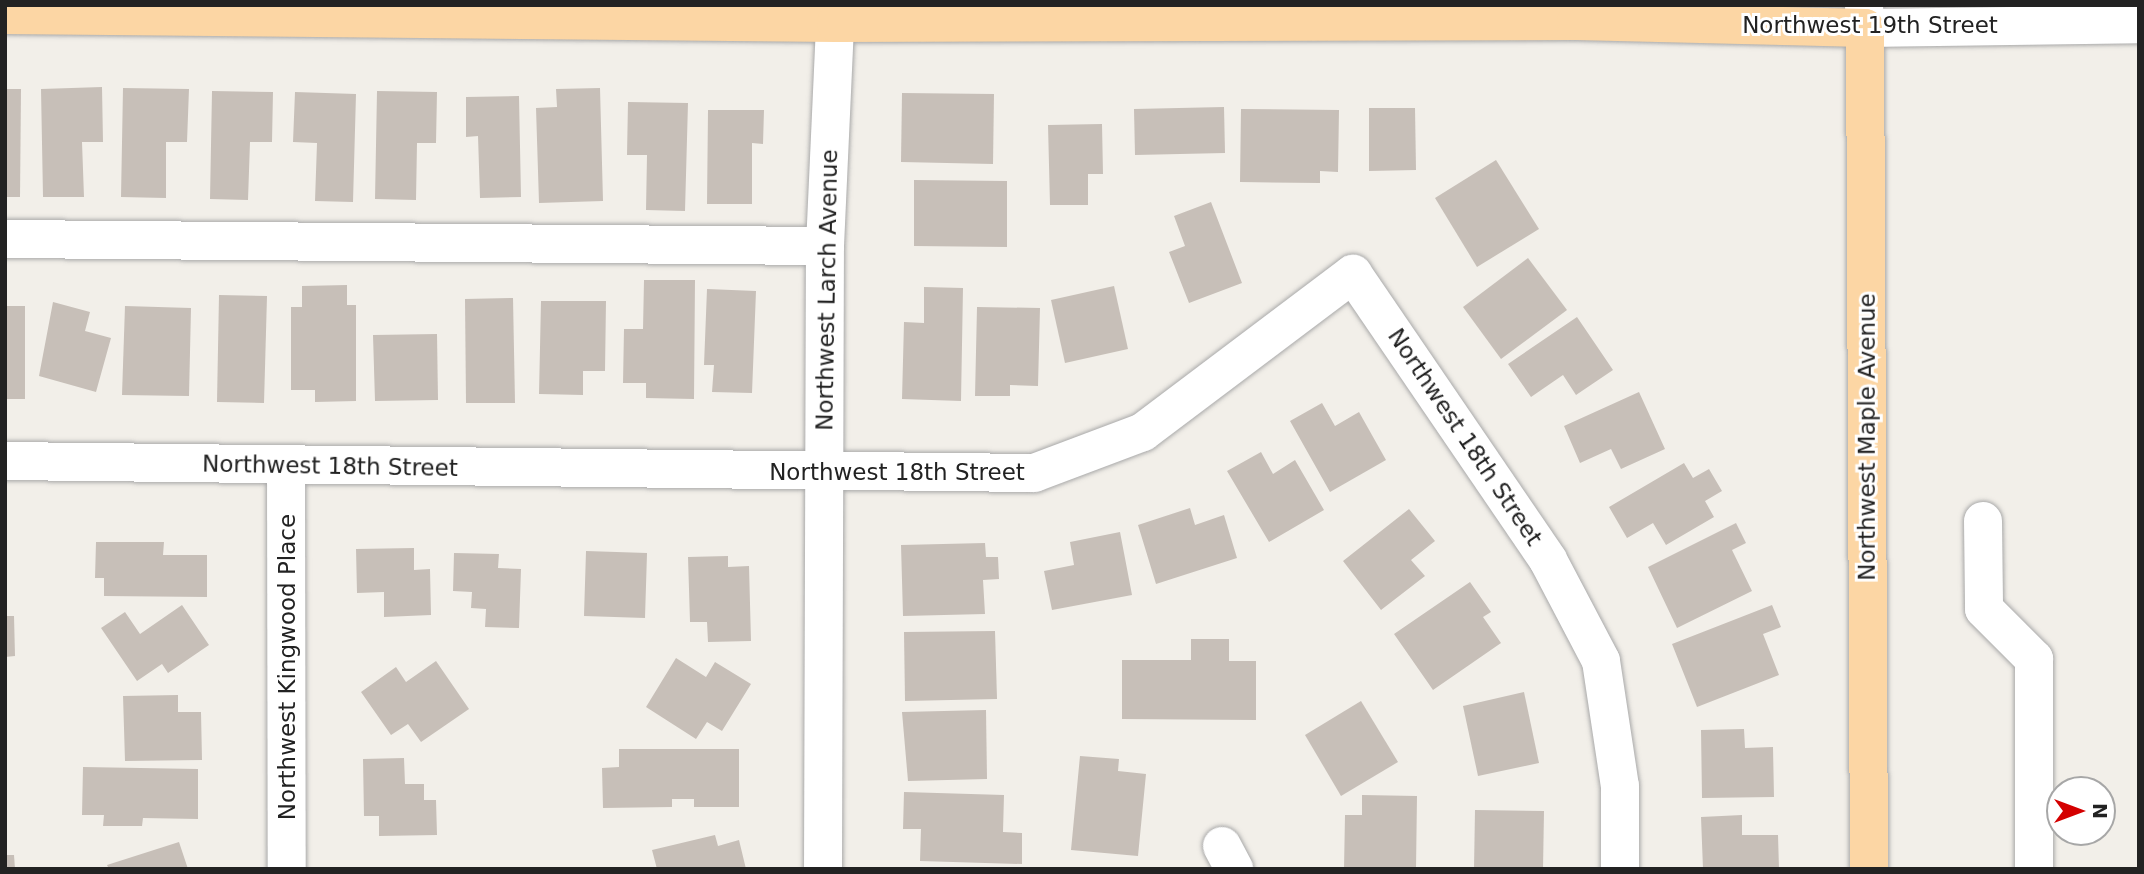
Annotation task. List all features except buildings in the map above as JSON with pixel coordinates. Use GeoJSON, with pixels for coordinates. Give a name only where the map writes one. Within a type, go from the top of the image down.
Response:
{"type":"FeatureCollection","features":[{"type":"Feature","properties":{"kind":"main road","name":"Northwest 19th Street"},"geometry":{"type":"LineString","coordinates":[[5,15],[1576,13],[1864,17]]}},
{"type":"Feature","properties":{"kind":"main road","name":"Northwest Maple Avenue"},"geometry":{"type":"LineString","coordinates":[[1864,17],[1869,869]]}},
{"type":"Feature","properties":{"kind":"street","name":"Northwest Larch Avenue"},"geometry":{"type":"LineString","coordinates":[[823,869],[825,246],[836,14]]}},
{"type":"Feature","properties":{"kind":"street","name":"Northwest 19th Street"},"geometry":{"type":"LineString","coordinates":[[1864,17],[2133,17]]}},
{"type":"Feature","properties":{"kind":"street"},"geometry":{"type":"LineString","coordinates":[[5,239],[825,246]]}},
{"type":"Feature","properties":{"kind":"street","name":"Northwest 18th Street"},"geometry":{"type":"LineString","coordinates":[[5,461],[824,473],[1034,473],[1143,432],[1353,274],[1548,560],[1601,661],[1620,786],[1620,869]]}},
{"type":"Feature","properties":{"kind":"street","name":"Northwest Kingwood Place"},"geometry":{"type":"LineString","coordinates":[[286,465],[287,869]]}},
{"type":"Feature","properties":{"kind":"street"},"geometry":{"type":"LineString","coordinates":[[1983,521],[1984,609],[2034,659],[2034,869]]}}]}
